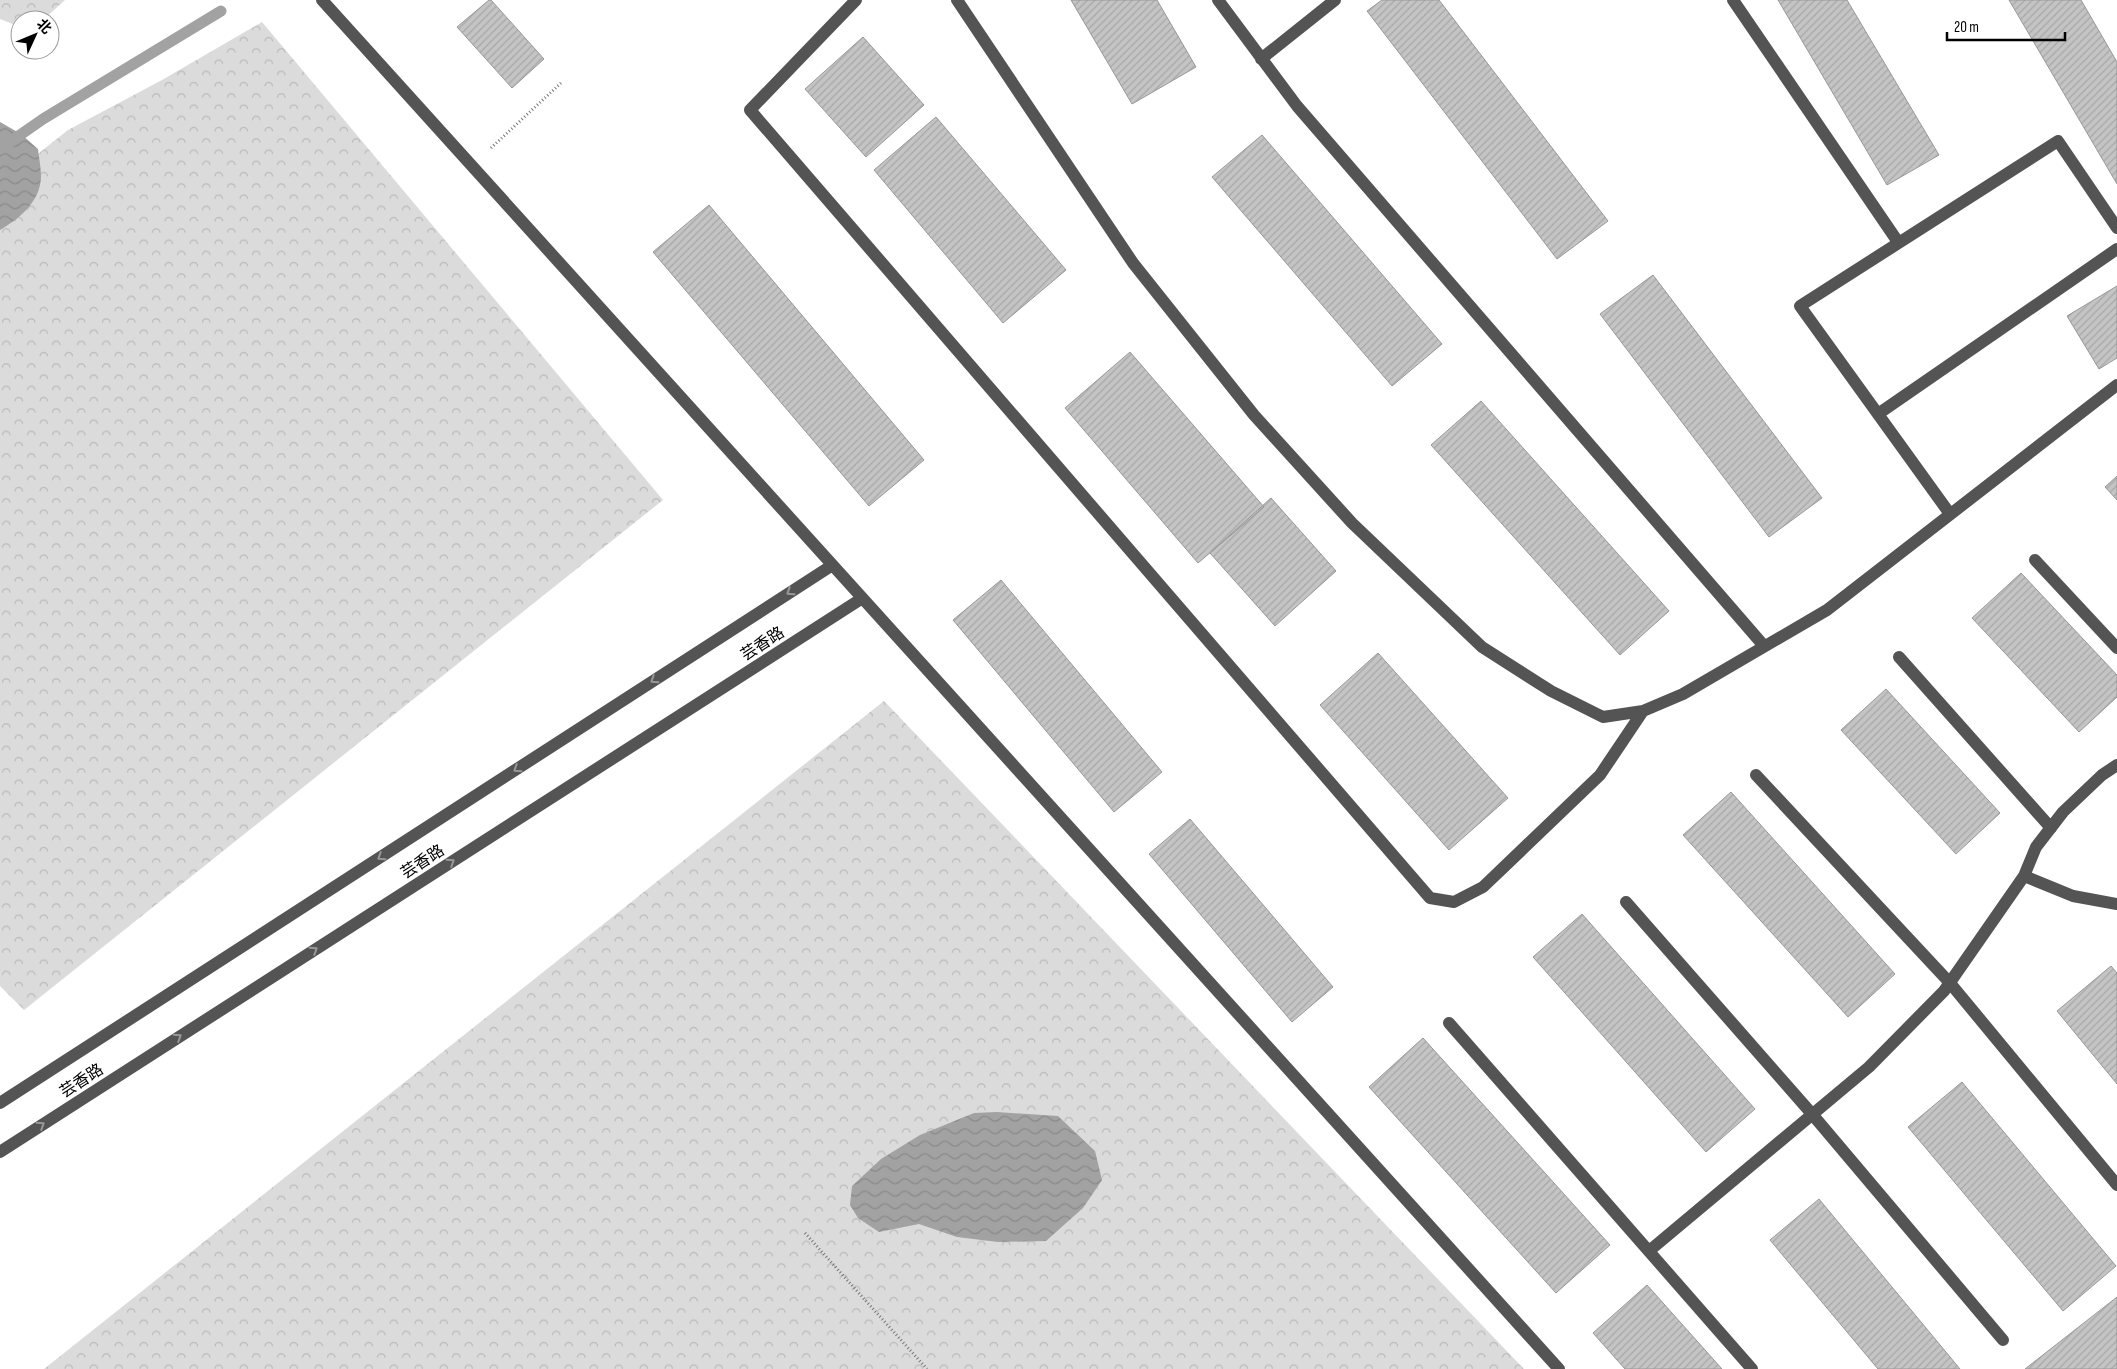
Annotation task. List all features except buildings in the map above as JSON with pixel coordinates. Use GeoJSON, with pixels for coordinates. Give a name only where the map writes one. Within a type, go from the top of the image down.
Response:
{"type":"FeatureCollection","features":[{"type":"Feature","properties":{"kind":"street"},"geometry":{"type":"LineString","coordinates":[[322,0],[831,566],[1559,1369]]}},
{"type":"Feature","properties":{"kind":"street"},"geometry":{"type":"LineString","coordinates":[[856,0],[750,110],[1430,898],[1454,902],[1483,887],[1600,775],[1643,711]]}},
{"type":"Feature","properties":{"kind":"street"},"geometry":{"type":"LineString","coordinates":[[957,0],[1133,264],[1254,415],[1352,523],[1482,647],[1551,691],[1603,717],[1643,711],[1683,694],[1826,610],[2117,385]]}},
{"type":"Feature","properties":{"kind":"street"},"geometry":{"type":"LineString","coordinates":[[1218,0],[1303,113],[1764,646]]}},
{"type":"Feature","properties":{"kind":"street"},"geometry":{"type":"LineString","coordinates":[[1261,59],[1335,0]]}},
{"type":"Feature","properties":{"kind":"street"},"geometry":{"type":"LineString","coordinates":[[1733,0],[1898,242]]}},
{"type":"Feature","properties":{"kind":"street"},"geometry":{"type":"LineString","coordinates":[[1950,514],[1800,306],[2058,141],[2117,228]]}},
{"type":"Feature","properties":{"kind":"street"},"geometry":{"type":"LineString","coordinates":[[1878,414],[2117,249]]}},
{"type":"Feature","properties":{"kind":"street"},"geometry":{"type":"LineString","coordinates":[[2035,560],[2117,648]]}},
{"type":"Feature","properties":{"kind":"street","name":"芸香路"},"geometry":{"type":"LineString","coordinates":[[0,1102],[831,566]]}},
{"type":"Feature","properties":{"kind":"street","name":"芸香路"},"geometry":{"type":"LineString","coordinates":[[0,1152],[861,599]]}},
{"type":"Feature","properties":{"kind":"street"},"geometry":{"type":"LineString","coordinates":[[1899,657],[2051,828]]}},
{"type":"Feature","properties":{"kind":"street"},"geometry":{"type":"LineString","coordinates":[[1649,1251],[1869,1066],[1944,991],[2024,876],[2036,847],[2062,812],[2102,775],[2117,765]]}},
{"type":"Feature","properties":{"kind":"street"},"geometry":{"type":"LineString","coordinates":[[1756,775],[1950,983],[2117,1186]]}},
{"type":"Feature","properties":{"kind":"street"},"geometry":{"type":"LineString","coordinates":[[2024,876],[2073,896],[2117,904]]}},
{"type":"Feature","properties":{"kind":"street"},"geometry":{"type":"LineString","coordinates":[[1626,902],[1812,1114],[2003,1340]]}},
{"type":"Feature","properties":{"kind":"street"},"geometry":{"type":"LineString","coordinates":[[1449,1023],[1752,1369]]}},
{"type":"Feature","properties":{"kind":"path"},"geometry":{"type":"LineString","coordinates":[[472,167],[562,82]]}},
{"type":"Feature","properties":{"kind":"path"},"geometry":{"type":"LineString","coordinates":[[805,1233],[927,1369]]}},
{"type":"Feature","properties":{"kind":"green space"},"geometry":{"type":"Polygon","coordinates":[[[0,0],[65,0],[54,10],[10,10],[10,23],[0,19],[0,0]]]}},
{"type":"Feature","properties":{"kind":"green space"},"geometry":{"type":"Polygon","coordinates":[[[262,22],[663,500],[24,1010],[0,986],[0,184],[68,130],[162,80],[262,22]]]}},
{"type":"Feature","properties":{"kind":"green space"},"geometry":{"type":"Polygon","coordinates":[[[884,701],[1524,1369],[44,1369],[884,701]]]}},
{"type":"Feature","properties":{"kind":"water"},"geometry":{"type":"Polygon","coordinates":[[[0,122],[21,134],[38,149],[41,177],[40,186],[33,202],[21,215],[0,230],[0,122]]]}},
{"type":"Feature","properties":{"kind":"water"},"geometry":{"type":"Polygon","coordinates":[[[997,1112],[1058,1116],[1095,1151],[1102,1180],[1083,1208],[1046,1241],[998,1242],[957,1237],[919,1224],[879,1232],[858,1218],[850,1205],[852,1186],[881,1159],[920,1135],[974,1113],[997,1112]]]}},
{"type":"Feature","properties":{"kind":"waterway"},"geometry":{"type":"LineString","coordinates":[[0,149],[43,119],[221,11]]}}]}
